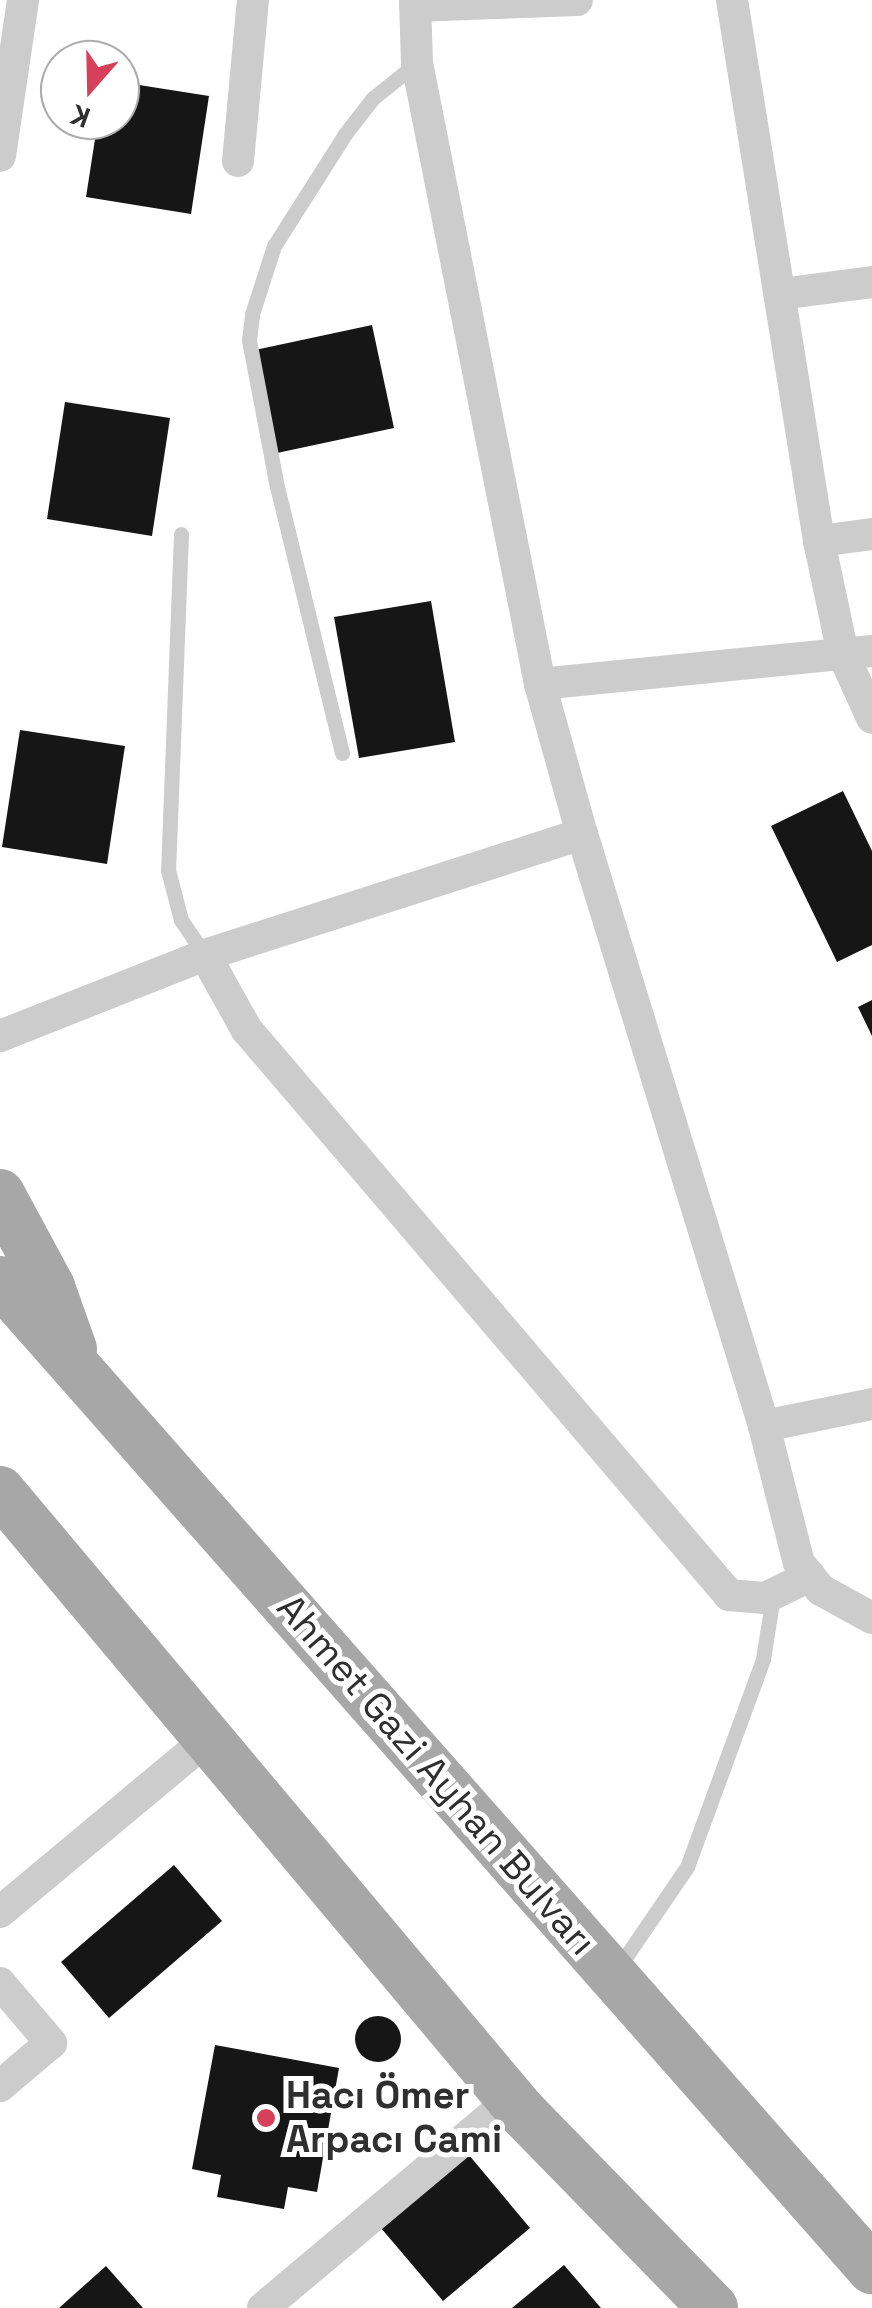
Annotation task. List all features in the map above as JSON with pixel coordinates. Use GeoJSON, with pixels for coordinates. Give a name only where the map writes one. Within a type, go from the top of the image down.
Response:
{"type":"FeatureCollection","features":[{"type":"Feature","properties":{"kind":"main road"},"geometry":{"type":"LineString","coordinates":[[0,1194],[50,1287],[81,1372]]}},
{"type":"Feature","properties":{"kind":"main road","name":"Ahmet Gazi Ayhan Bulvarı"},"geometry":{"type":"LineString","coordinates":[[0,1281],[872,2270]]}},
{"type":"Feature","properties":{"kind":"main road"},"geometry":{"type":"LineString","coordinates":[[0,1491],[512,2099],[712,2308]]}},
{"type":"Feature","properties":{"kind":"street"},"geometry":{"type":"LineString","coordinates":[[0,156],[23,0]]}},
{"type":"Feature","properties":{"kind":"street"},"geometry":{"type":"LineString","coordinates":[[238,161],[252,0]]}},
{"type":"Feature","properties":{"kind":"street"},"geometry":{"type":"LineString","coordinates":[[577,0],[415,3],[418,64],[540,684],[582,834],[764,1426],[799,1563],[839,1602],[872,1618]]}},
{"type":"Feature","properties":{"kind":"street"},"geometry":{"type":"LineString","coordinates":[[732,0],[820,541],[857,653],[872,718]]}},
{"type":"Feature","properties":{"kind":"street"},"geometry":{"type":"LineString","coordinates":[[780,294],[872,282]]}},
{"type":"Feature","properties":{"kind":"street"},"geometry":{"type":"LineString","coordinates":[[820,541],[872,534]]}},
{"type":"Feature","properties":{"kind":"street"},"geometry":{"type":"LineString","coordinates":[[540,684],[857,653]]}},
{"type":"Feature","properties":{"kind":"street"},"geometry":{"type":"LineString","coordinates":[[0,1036],[33,1018],[205,955],[582,834]]}},
{"type":"Feature","properties":{"kind":"street"},"geometry":{"type":"LineString","coordinates":[[205,955],[246,1030],[730,1595],[774,1596],[810,1576]]}},
{"type":"Feature","properties":{"kind":"street"},"geometry":{"type":"LineString","coordinates":[[0,1008],[33,1018]]}},
{"type":"Feature","properties":{"kind":"street"},"geometry":{"type":"LineString","coordinates":[[764,1426],[872,1404]]}},
{"type":"Feature","properties":{"kind":"street"},"geometry":{"type":"LineString","coordinates":[[0,1912],[208,1738]]}},
{"type":"Feature","properties":{"kind":"street"},"geometry":{"type":"LineString","coordinates":[[0,1982],[51,2044],[0,2086]]}},
{"type":"Feature","properties":{"kind":"street"},"geometry":{"type":"LineString","coordinates":[[274,2305],[512,2099]]}},
{"type":"Feature","properties":{"kind":"lane"},"geometry":{"type":"LineString","coordinates":[[342,753],[276,488],[249,340],[252,314],[274,246],[345,134],[373,98],[418,64]]}},
{"type":"Feature","properties":{"kind":"lane"},"geometry":{"type":"LineString","coordinates":[[181,534],[168,870],[181,920],[205,955]]}},
{"type":"Feature","properties":{"kind":"lane"},"geometry":{"type":"LineString","coordinates":[[612,1975],[687,1868],[763,1659],[774,1596]]}},
{"type":"Feature","properties":{"kind":"building"},"geometry":{"type":"Polygon","coordinates":[[[140,85],[209,96],[191,214],[86,197],[95,140],[140,140],[140,85]]]}},
{"type":"Feature","properties":{"kind":"building"},"geometry":{"type":"Polygon","coordinates":[[[372,325],[394,428],[277,453],[255,350],[372,325]]]}},
{"type":"Feature","properties":{"kind":"building"},"geometry":{"type":"Polygon","coordinates":[[[65,402],[170,418],[152,536],[47,519],[65,402]]]}},
{"type":"Feature","properties":{"kind":"building"},"geometry":{"type":"Polygon","coordinates":[[[431,601],[455,742],[359,758],[334,617],[431,601]]]}},
{"type":"Feature","properties":{"kind":"building"},"geometry":{"type":"Polygon","coordinates":[[[20,730],[125,746],[107,864],[2,847],[20,730]]]}},
{"type":"Feature","properties":{"kind":"building"},"geometry":{"type":"Polygon","coordinates":[[[843,791],[872,851],[872,945],[837,962],[771,826],[843,791]]]}},
{"type":"Feature","properties":{"kind":"building"},"geometry":{"type":"Polygon","coordinates":[[[872,1000],[872,1036],[858,1007],[872,1000]]]}},
{"type":"Feature","properties":{"kind":"building"},"geometry":{"type":"Polygon","coordinates":[[[174,1865],[222,1921],[109,2018],[61,1962],[174,1865]]]}},
{"type":"Feature","properties":{"kind":"building"},"geometry":{"type":"Polygon","coordinates":[[[378,2016],[394,2023],[401,2039],[394,2055],[378,2062],[362,2055],[355,2039],[362,2023],[378,2016]]]}},
{"type":"Feature","properties":{"kind":"building","name":"Hacı Ömer Arpacı Cami"},"geometry":{"type":"Polygon","coordinates":[[[215,2045],[339,2068],[317,2192],[288,2187],[284,2209],[217,2197],[221,2175],[192,2169],[215,2045]]]}},
{"type":"Feature","properties":{"kind":"building"},"geometry":{"type":"Polygon","coordinates":[[[469,2155],[530,2228],[443,2301],[381,2228],[469,2155]]]}},
{"type":"Feature","properties":{"kind":"building"},"geometry":{"type":"Polygon","coordinates":[[[564,2265],[601,2308],[512,2308],[564,2265]]]}},
{"type":"Feature","properties":{"kind":"building"},"geometry":{"type":"Polygon","coordinates":[[[106,2266],[143,2308],[59,2308],[106,2266]]]}},
{"type":"Feature","properties":{"kind":"place","name":"Hacı Ömer Arpacı Cami"},"geometry":{"type":"Point","coordinates":[266,2118]}}]}
